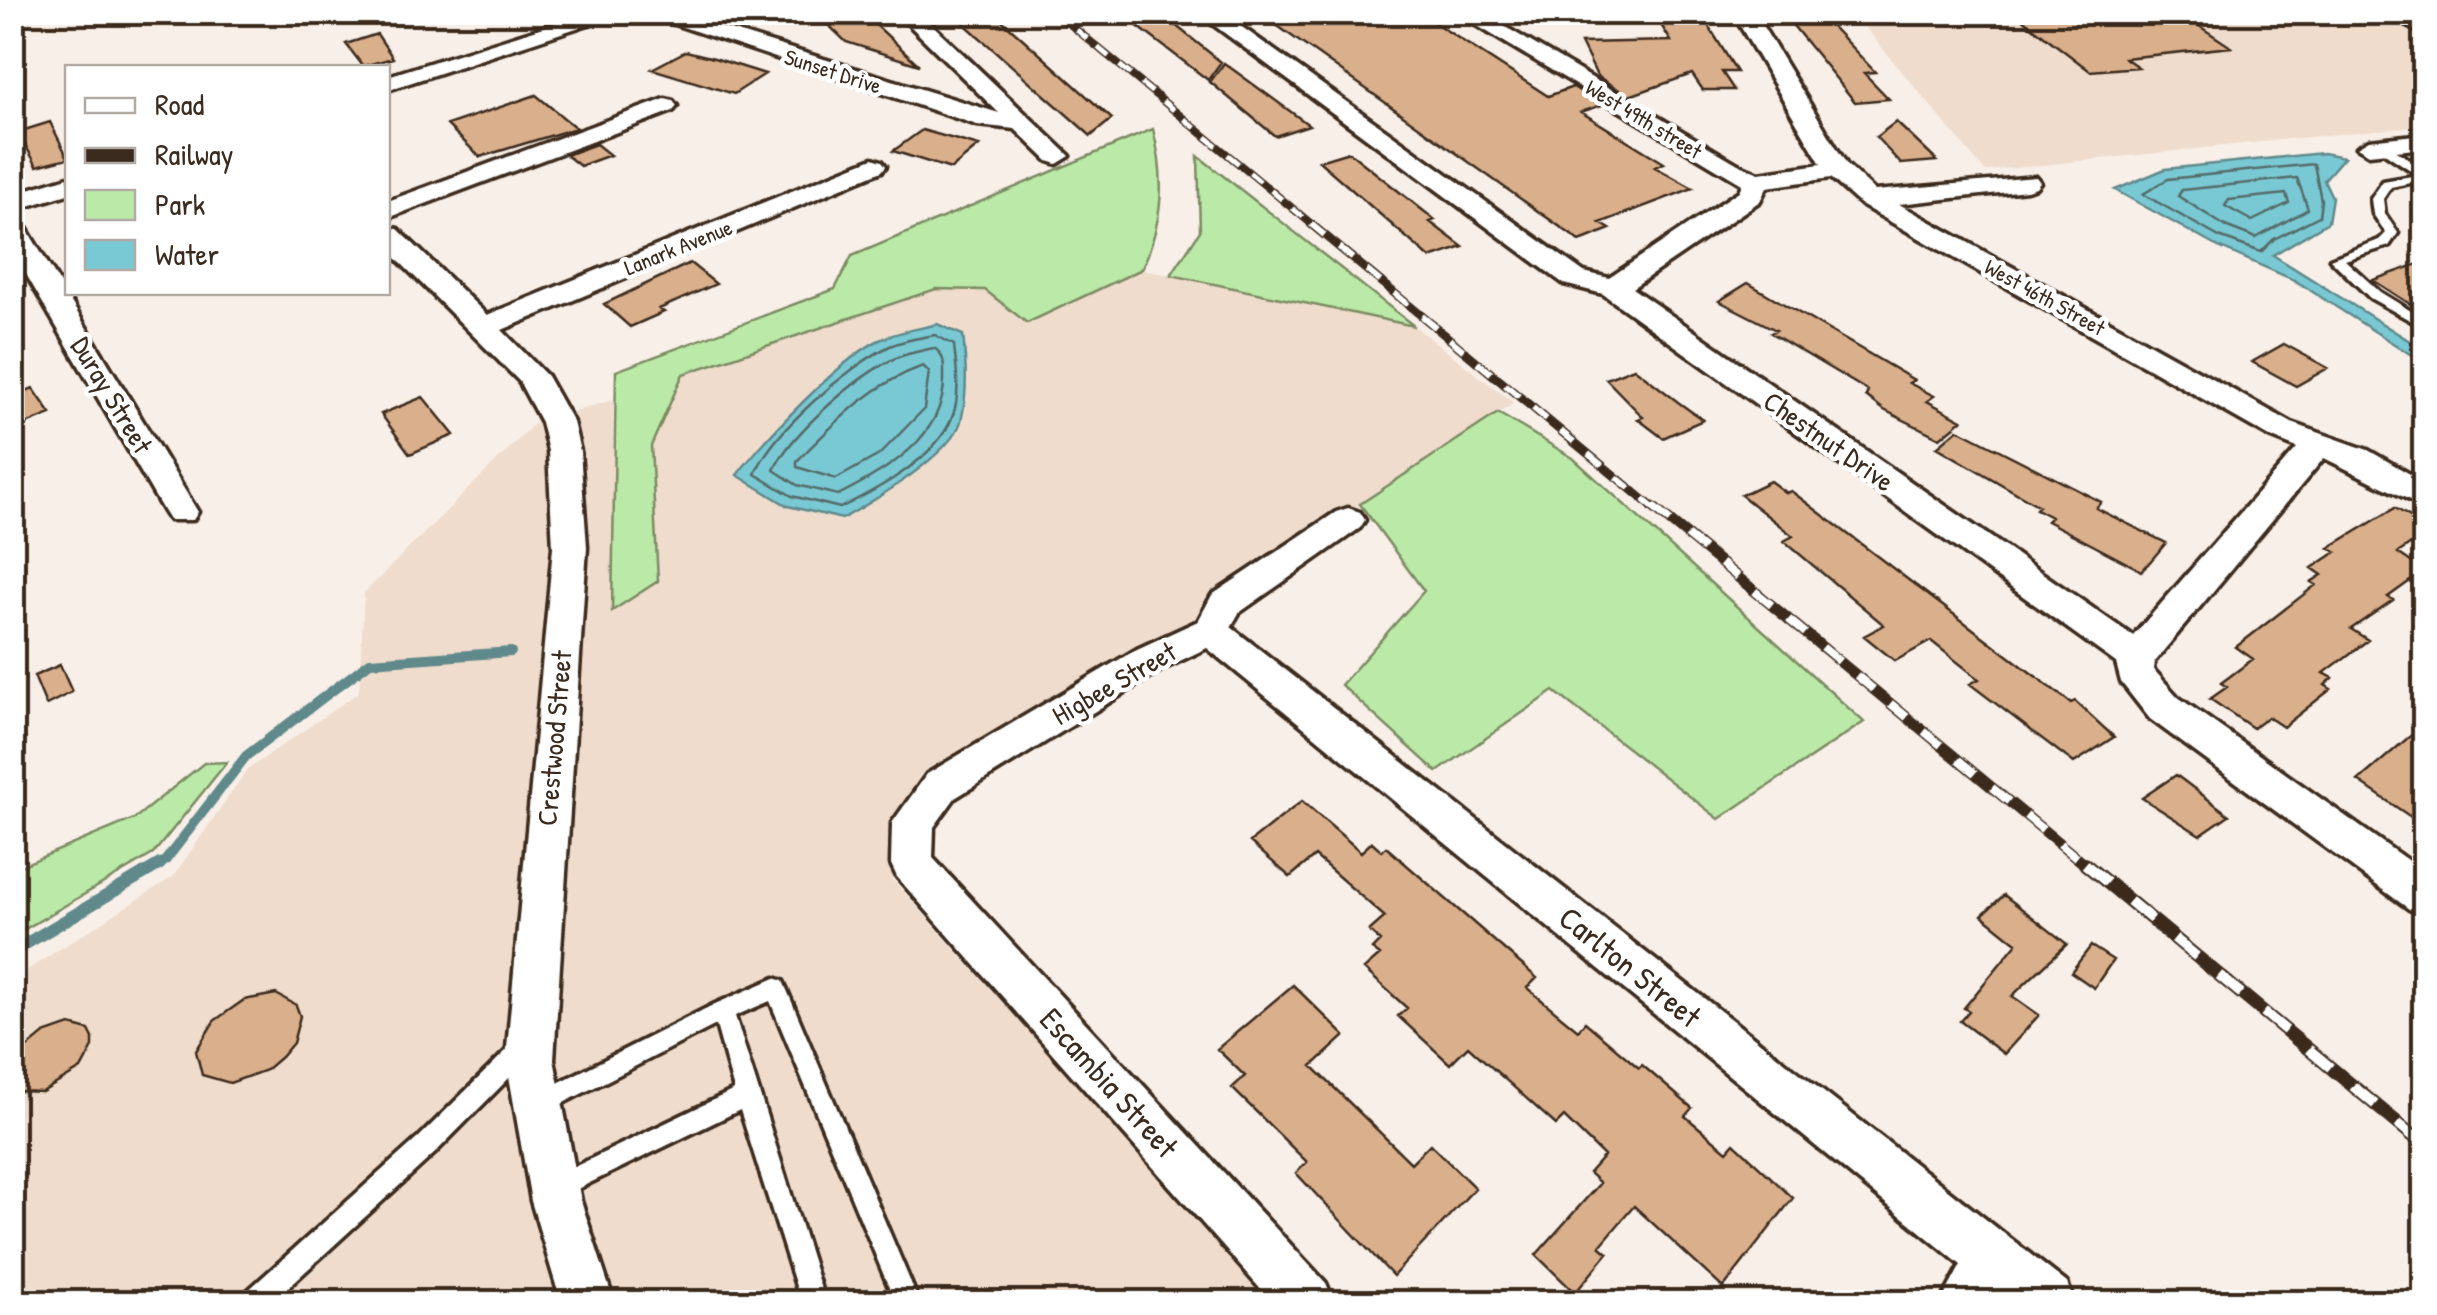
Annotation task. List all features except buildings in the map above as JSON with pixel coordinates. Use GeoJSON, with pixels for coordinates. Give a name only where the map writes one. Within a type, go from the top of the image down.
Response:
{"type":"FeatureCollection","features":[{"type":"Feature","properties":{"kind":"street"},"geometry":{"type":"LineString","coordinates":[[390,83],[615,12]]}},
{"type":"Feature","properties":{"kind":"street","name":"Sunset Drive"},"geometry":{"type":"LineString","coordinates":[[648,12],[986,120],[1019,122]]}},
{"type":"Feature","properties":{"kind":"street"},"geometry":{"type":"LineString","coordinates":[[906,12],[1057,156]]}},
{"type":"Feature","properties":{"kind":"street","name":"Chestnut Drive"},"geometry":{"type":"LineString","coordinates":[[1206,12],[1574,278],[1613,288],[2136,658],[2134,672],[2164,708],[2424,896]]}},
{"type":"Feature","properties":{"kind":"street","name":"West 49th street"},"geometry":{"type":"LineString","coordinates":[[1464,12],[1729,169],[1756,181]]}},
{"type":"Feature","properties":{"kind":"street"},"geometry":{"type":"LineString","coordinates":[[1518,12],[1532,53]]}},
{"type":"Feature","properties":{"kind":"street","name":"West 46th Street"},"geometry":{"type":"LineString","coordinates":[[1742,12],[1845,182],[2281,430],[2319,443],[2424,496]]}},
{"type":"Feature","properties":{"kind":"street"},"geometry":{"type":"LineString","coordinates":[[859,80],[959,64]]}},
{"type":"Feature","properties":{"kind":"street"},"geometry":{"type":"LineString","coordinates":[[390,209],[665,106]]}},
{"type":"Feature","properties":{"kind":"street"},"geometry":{"type":"LineString","coordinates":[[2375,146],[2424,141]]}},
{"type":"Feature","properties":{"kind":"street","name":"Lanark Avenue"},"geometry":{"type":"LineString","coordinates":[[482,328],[874,166]]}},
{"type":"Feature","properties":{"kind":"street"},"geometry":{"type":"LineString","coordinates":[[1613,288],[1751,195],[1756,181],[1837,170]]}},
{"type":"Feature","properties":{"kind":"street"},"geometry":{"type":"LineString","coordinates":[[1870,199],[2027,182]]}},
{"type":"Feature","properties":{"kind":"street"},"geometry":{"type":"LineString","coordinates":[[12,203],[65,186]]}},
{"type":"Feature","properties":{"kind":"street","name":"Duray Street"},"geometry":{"type":"LineString","coordinates":[[12,226],[182,512]]}},
{"type":"Feature","properties":{"kind":"street","name":"Crestwood Street"},"geometry":{"type":"LineString","coordinates":[[390,237],[532,376],[564,451],[570,499],[531,1040],[537,1106],[553,1189],[587,1302]]}},
{"type":"Feature","properties":{"kind":"street"},"geometry":{"type":"LineString","coordinates":[[2136,658],[2319,443]]}},
{"type":"Feature","properties":{"kind":"street","name":"Higbee Street"},"geometry":{"type":"LineString","coordinates":[[912,864],[912,823],[941,786],[1150,658],[1211,631],[1226,604],[1348,520]]}},
{"type":"Feature","properties":{"kind":"street","name":"Carlton Street"},"geometry":{"type":"LineString","coordinates":[[1211,631],[2048,1302]]}},
{"type":"Feature","properties":{"kind":"street","name":"Escambia Street"},"geometry":{"type":"LineString","coordinates":[[912,864],[1306,1302]]}},
{"type":"Feature","properties":{"kind":"street"},"geometry":{"type":"LineString","coordinates":[[1967,1302],[1996,1260]]}},
{"type":"Feature","properties":{"kind":"lane"},"geometry":{"type":"LineString","coordinates":[[2389,12],[2424,32]]}},
{"type":"Feature","properties":{"kind":"lane"},"geometry":{"type":"LineString","coordinates":[[2375,146],[2424,175]]}},
{"type":"Feature","properties":{"kind":"lane"},"geometry":{"type":"LineString","coordinates":[[2424,175],[2387,184],[2377,199],[2380,214],[2392,233],[2384,243],[2336,260],[2375,295],[2424,324]]}},
{"type":"Feature","properties":{"kind":"lane"},"geometry":{"type":"LineString","coordinates":[[537,1106],[775,988],[907,1302]]}},
{"type":"Feature","properties":{"kind":"lane"},"geometry":{"type":"LineString","coordinates":[[723,1011],[813,1302]]}},
{"type":"Feature","properties":{"kind":"lane"},"geometry":{"type":"LineString","coordinates":[[254,1302],[426,1146],[531,1040]]}},
{"type":"Feature","properties":{"kind":"lane"},"geometry":{"type":"LineString","coordinates":[[553,1189],[747,1095]]}},
{"type":"Feature","properties":{"kind":"shaded area"},"geometry":{"type":"Polygon","coordinates":[[[1853,13],[2424,13],[2424,125],[1985,171],[1853,13]]]}},
{"type":"Feature","properties":{"kind":"shaded area"},"geometry":{"type":"Polygon","coordinates":[[[1142,269],[1414,326],[1514,403],[1223,596],[1188,628],[904,822],[892,879],[1272,1302],[13,1302],[13,979],[173,877],[247,770],[359,692],[364,593],[535,423],[613,400],[613,610],[658,580],[651,446],[683,374],[936,288],[985,290],[1027,323],[1142,269]]]}},
{"type":"Feature","properties":{"kind":"green space"},"geometry":{"type":"Polygon","coordinates":[[[1153,129],[1160,166],[1160,200],[1142,269],[1027,323],[985,290],[936,289],[683,374],[651,446],[658,581],[612,611],[616,371],[835,289],[852,256],[1153,129]]]}},
{"type":"Feature","properties":{"kind":"green space"},"geometry":{"type":"Polygon","coordinates":[[[1198,156],[1414,326],[1171,275],[1200,231],[1198,156]]]}},
{"type":"Feature","properties":{"kind":"green space"},"geometry":{"type":"Polygon","coordinates":[[[1498,413],[1573,458],[1864,722],[1719,819],[1554,691],[1437,772],[1341,685],[1424,591],[1360,504],[1498,413]]]}},
{"type":"Feature","properties":{"kind":"green space"},"geometry":{"type":"Polygon","coordinates":[[[227,762],[153,854],[13,936],[13,869],[134,819],[204,763],[227,762]]]}},
{"type":"Feature","properties":{"kind":"water"},"geometry":{"type":"Polygon","coordinates":[[[2323,153],[2344,157],[2324,180],[2332,197],[2328,222],[2273,255],[2424,350],[2424,363],[2294,280],[2214,245],[2115,190],[2165,169],[2323,153]]]}},
{"type":"Feature","properties":{"kind":"water"},"geometry":{"type":"Polygon","coordinates":[[[937,324],[963,335],[966,378],[961,421],[943,448],[909,476],[842,519],[788,506],[737,475],[785,420],[848,361],[884,338],[937,324]]]}},
{"type":"Feature","properties":{"kind":"waterway"},"geometry":{"type":"LineString","coordinates":[[160,864],[246,756],[370,662],[511,652]]}},
{"type":"Feature","properties":{"kind":"waterway"},"geometry":{"type":"LineString","coordinates":[[12,952],[160,864]]}},
{"type":"Feature","properties":{"kind":"waterway"},"geometry":{"type":"LineString","coordinates":[[155,867],[160,864]]}},
{"type":"Feature","properties":{"kind":"railway"},"geometry":{"type":"LineString","coordinates":[[1055,12],[1314,226]]}},
{"type":"Feature","properties":{"kind":"railway"},"geometry":{"type":"LineString","coordinates":[[1311,224],[1656,510]]}},
{"type":"Feature","properties":{"kind":"railway"},"geometry":{"type":"LineString","coordinates":[[1653,507],[2088,867]]}},
{"type":"Feature","properties":{"kind":"railway"},"geometry":{"type":"LineString","coordinates":[[2085,864],[2424,1145]]}}]}
